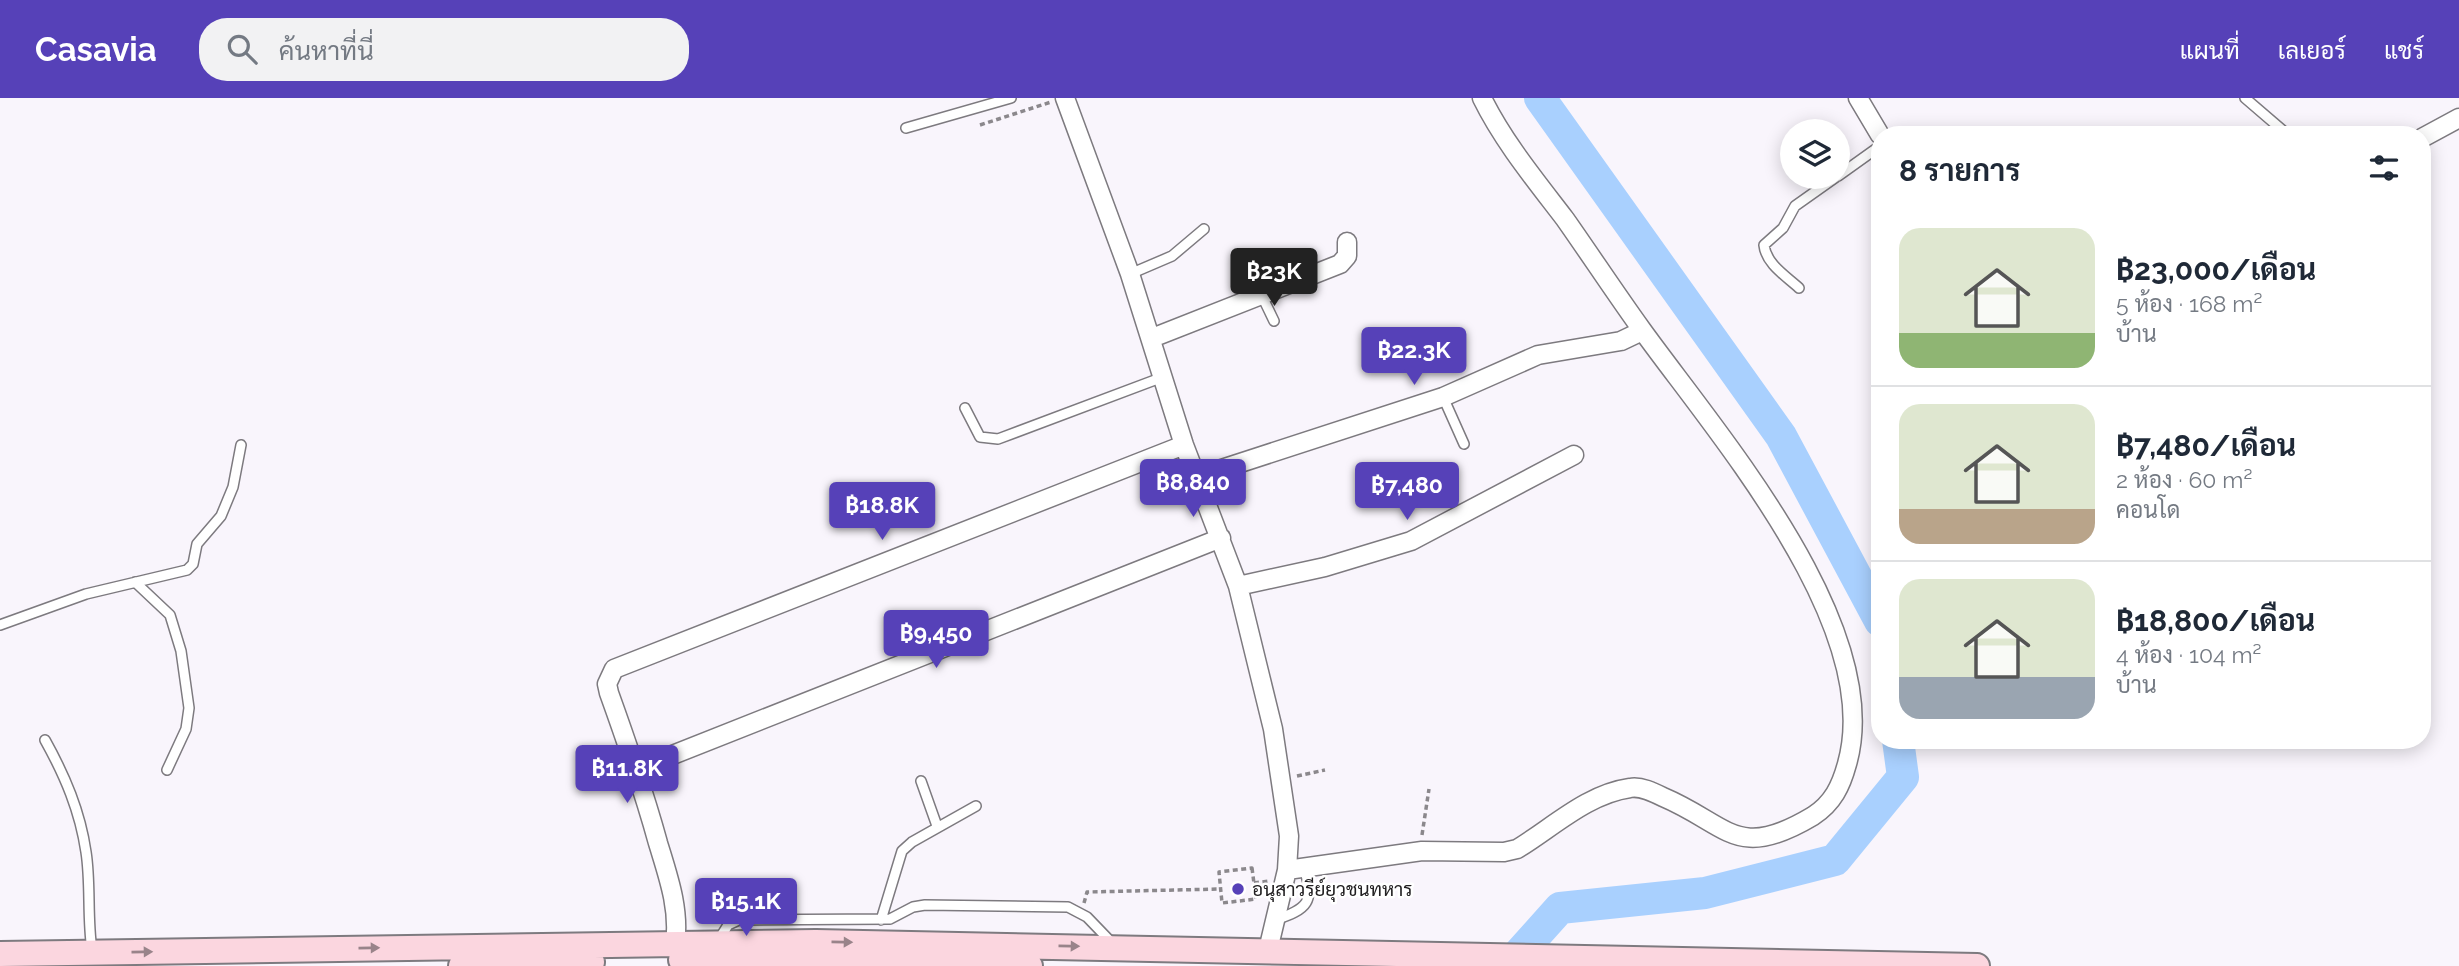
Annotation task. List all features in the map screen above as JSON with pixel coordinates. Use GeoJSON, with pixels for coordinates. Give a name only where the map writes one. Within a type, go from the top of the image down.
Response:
{"type":"FeatureCollection","features":[{"type":"Feature","properties":{"kind":"main road"},"geometry":{"type":"LineString","coordinates":[[0,954],[93,953],[178,959],[816,942],[1977,966]]}},
{"type":"Feature","properties":{"kind":"main road"},"geometry":{"type":"LineString","coordinates":[[461,966],[625,960],[1030,966]]}},
{"type":"Feature","properties":{"kind":"street"},"geometry":{"type":"LineString","coordinates":[[1064,98],[1130,274],[1184,445],[1238,586],[1273,729],[1296,869],[1275,920],[1268,950]]}},
{"type":"Feature","properties":{"kind":"street"},"geometry":{"type":"LineString","coordinates":[[1296,869],[1422,851],[1482,853],[1517,849],[1581,807],[1632,788],[1650,790],[1677,803],[1725,833],[1745,839],[1788,830],[1828,805],[1842,783],[1853,742],[1852,698],[1831,626],[1807,570],[1780,521],[1729,445],[1643,331],[1482,98]]}},
{"type":"Feature","properties":{"kind":"street"},"geometry":{"type":"LineString","coordinates":[[1858,98],[1875,126]]}},
{"type":"Feature","properties":{"kind":"street"},"geometry":{"type":"LineString","coordinates":[[2431,133],[2459,118]]}},
{"type":"Feature","properties":{"kind":"street"},"geometry":{"type":"LineString","coordinates":[[1152,338],[1340,264],[1347,256],[1347,242]]}},
{"type":"Feature","properties":{"kind":"street"},"geometry":{"type":"LineString","coordinates":[[1197,477],[1443,397],[1538,355],[1621,341],[1643,331]]}},
{"type":"Feature","properties":{"kind":"street"},"geometry":{"type":"LineString","coordinates":[[675,944],[678,922],[676,911],[637,769],[607,684],[614,669],[1184,445]]}},
{"type":"Feature","properties":{"kind":"street"},"geometry":{"type":"LineString","coordinates":[[1238,586],[1337,564],[1411,541],[1574,455]]}},
{"type":"Feature","properties":{"kind":"street"},"geometry":{"type":"LineString","coordinates":[[637,769],[1221,538]]}},
{"type":"Feature","properties":{"kind":"lane"},"geometry":{"type":"LineString","coordinates":[[906,128],[1011,98]]}},
{"type":"Feature","properties":{"kind":"lane"},"geometry":{"type":"LineString","coordinates":[[2245,98],[2278,126]]}},
{"type":"Feature","properties":{"kind":"lane"},"geometry":{"type":"LineString","coordinates":[[1850,167],[1871,152]]}},
{"type":"Feature","properties":{"kind":"lane"},"geometry":{"type":"LineString","coordinates":[[1799,288],[1777,269],[1766,254],[1764,245],[1783,228],[1795,206],[1819,189]]}},
{"type":"Feature","properties":{"kind":"lane"},"geometry":{"type":"LineString","coordinates":[[1130,274],[1172,256],[1204,229]]}},
{"type":"Feature","properties":{"kind":"lane"},"geometry":{"type":"LineString","coordinates":[[1261,293],[1274,321]]}},
{"type":"Feature","properties":{"kind":"lane"},"geometry":{"type":"LineString","coordinates":[[965,408],[980,437],[998,439],[1163,377]]}},
{"type":"Feature","properties":{"kind":"lane"},"geometry":{"type":"LineString","coordinates":[[1443,397],[1464,444]]}},
{"type":"Feature","properties":{"kind":"lane"},"geometry":{"type":"LineString","coordinates":[[0,625],[86,594],[182,573],[193,564],[197,544],[221,516],[233,487],[241,445]]}},
{"type":"Feature","properties":{"kind":"lane"},"geometry":{"type":"LineString","coordinates":[[135,582],[170,615],[181,651],[189,708],[186,729],[167,770]]}},
{"type":"Feature","properties":{"kind":"lane"},"geometry":{"type":"LineString","coordinates":[[45,740],[66,778],[77,808],[86,853],[93,953]]}},
{"type":"Feature","properties":{"kind":"lane"},"geometry":{"type":"LineString","coordinates":[[921,781],[937,826]]}},
{"type":"Feature","properties":{"kind":"lane"},"geometry":{"type":"LineString","coordinates":[[881,920],[902,851],[937,826],[976,806]]}},
{"type":"Feature","properties":{"kind":"lane"},"geometry":{"type":"LineString","coordinates":[[1275,920],[1294,914],[1308,901],[1310,893],[1296,869]]}},
{"type":"Feature","properties":{"kind":"lane"},"geometry":{"type":"LineString","coordinates":[[717,943],[728,925],[739,920],[881,920],[895,918],[913,907],[925,905],[1068,907],[1087,917],[1116,947]]}},
{"type":"Feature","properties":{"kind":"path"},"geometry":{"type":"LineString","coordinates":[[980,125],[1064,98]]}},
{"type":"Feature","properties":{"kind":"path"},"geometry":{"type":"LineString","coordinates":[[1281,779],[1325,770]]}},
{"type":"Feature","properties":{"kind":"path"},"geometry":{"type":"LineString","coordinates":[[1422,851],[1429,789]]}},
{"type":"Feature","properties":{"kind":"path"},"geometry":{"type":"LineString","coordinates":[[1252,868],[1256,899],[1222,903],[1221,889],[1219,872],[1252,868]]}},
{"type":"Feature","properties":{"kind":"path"},"geometry":{"type":"LineString","coordinates":[[1087,892],[1221,889]]}},
{"type":"Feature","properties":{"kind":"waterway"},"geometry":{"type":"LineString","coordinates":[[1540,98],[1781,436],[1871,604]]}},
{"type":"Feature","properties":{"kind":"waterway"},"geometry":{"type":"LineString","coordinates":[[1508,966],[1560,908],[1705,893],[1835,860],[1903,777],[1899,749]]}},
{"type":"Feature","properties":{"kind":"place","name":"อนุสาวรีย์ยุวชนทหาร"},"geometry":{"type":"Point","coordinates":[1238,889]}}]}
